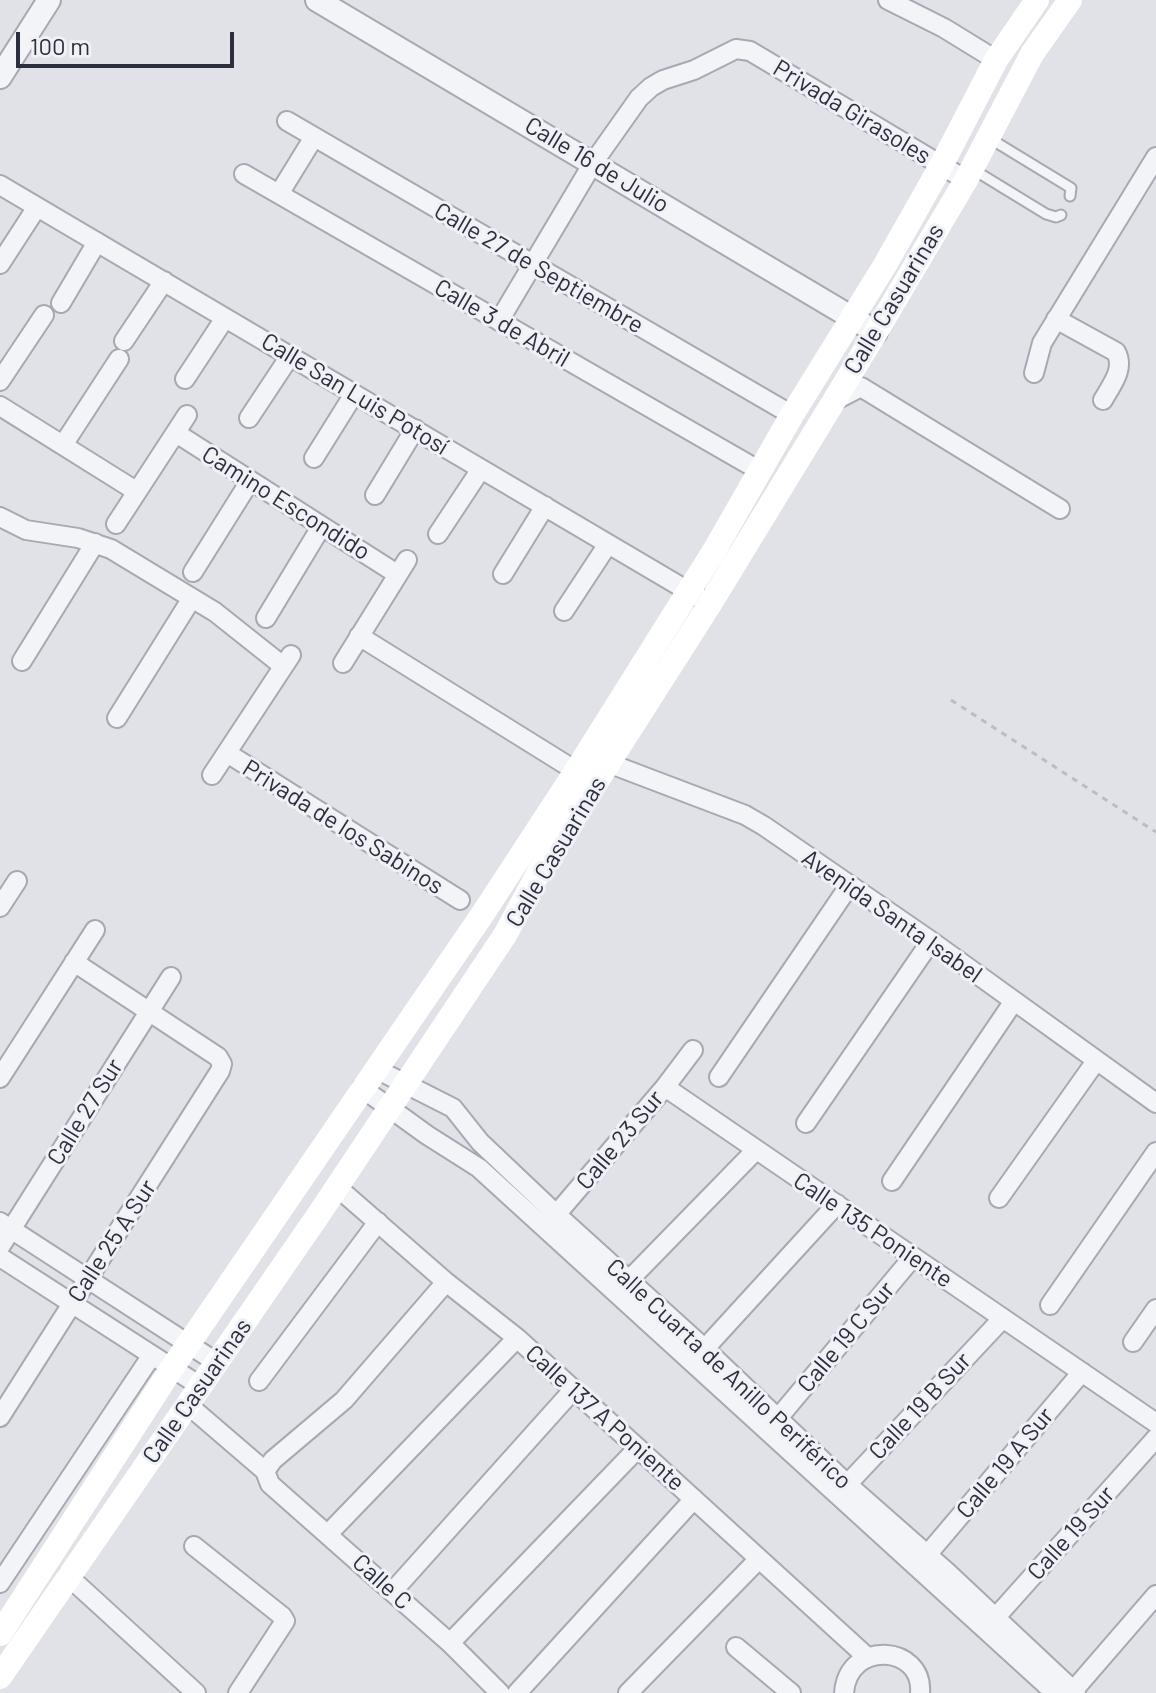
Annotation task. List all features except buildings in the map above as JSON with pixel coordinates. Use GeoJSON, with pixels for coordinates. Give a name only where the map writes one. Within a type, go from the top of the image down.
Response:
{"type":"FeatureCollection","features":[{"type":"Feature","properties":{"kind":"main road","name":"Calle Casuarinas"},"geometry":{"type":"LineString","coordinates":[[0,1634],[162,1362],[188,1344],[482,915],[576,771],[853,317],[941,166],[996,60],[1037,0]]}},
{"type":"Feature","properties":{"kind":"main road","name":"Calle Casuarinas"},"geometry":{"type":"LineString","coordinates":[[4,1661],[68,1576],[194,1395],[505,935],[539,872],[710,604],[876,332],[969,174],[1032,54],[1070,0]]}},
{"type":"Feature","properties":{"kind":"street"},"geometry":{"type":"LineString","coordinates":[[0,77],[49,0]]}},
{"type":"Feature","properties":{"kind":"street","name":"Calle 16 de Julio"},"geometry":{"type":"LineString","coordinates":[[317,0],[876,332]]}},
{"type":"Feature","properties":{"kind":"street"},"geometry":{"type":"LineString","coordinates":[[888,0],[944,28],[996,60]]}},
{"type":"Feature","properties":{"kind":"street","name":"Privada Girasoles"},"geometry":{"type":"LineString","coordinates":[[593,163],[639,98],[651,87],[736,49],[750,51],[941,166],[969,174]]}},
{"type":"Feature","properties":{"kind":"street","name":"Calle 27 de Septiembre"},"geometry":{"type":"LineString","coordinates":[[287,121],[792,415]]}},
{"type":"Feature","properties":{"kind":"street"},"geometry":{"type":"LineString","coordinates":[[279,194],[314,137]]}},
{"type":"Feature","properties":{"kind":"street"},"geometry":{"type":"LineString","coordinates":[[1034,373],[1042,343],[1148,184],[1156,157]]}},
{"type":"Feature","properties":{"kind":"street"},"geometry":{"type":"LineString","coordinates":[[499,321],[593,163]]}},
{"type":"Feature","properties":{"kind":"street","name":"Calle 3 de Abril"},"geometry":{"type":"LineString","coordinates":[[244,174],[760,471]]}},
{"type":"Feature","properties":{"kind":"street","name":"Calle San Luis Potosí"},"geometry":{"type":"LineString","coordinates":[[0,185],[710,604]]}},
{"type":"Feature","properties":{"kind":"street"},"geometry":{"type":"LineString","coordinates":[[0,264],[37,207]]}},
{"type":"Feature","properties":{"kind":"street"},"geometry":{"type":"LineString","coordinates":[[61,303],[97,242]]}},
{"type":"Feature","properties":{"kind":"street"},"geometry":{"type":"LineString","coordinates":[[63,445],[164,281]]}},
{"type":"Feature","properties":{"kind":"street"},"geometry":{"type":"LineString","coordinates":[[0,381],[44,315]]}},
{"type":"Feature","properties":{"kind":"street"},"geometry":{"type":"LineString","coordinates":[[185,379],[225,318]]}},
{"type":"Feature","properties":{"kind":"street"},"geometry":{"type":"LineString","coordinates":[[1056,319],[1116,352],[1120,361],[1119,371],[1103,400]]}},
{"type":"Feature","properties":{"kind":"street"},"geometry":{"type":"LineString","coordinates":[[249,418],[290,356]]}},
{"type":"Feature","properties":{"kind":"street"},"geometry":{"type":"LineString","coordinates":[[831,402],[861,387],[1060,509]]}},
{"type":"Feature","properties":{"kind":"street"},"geometry":{"type":"LineString","coordinates":[[314,458],[354,394]]}},
{"type":"Feature","properties":{"kind":"street"},"geometry":{"type":"LineString","coordinates":[[0,406],[136,491]]}},
{"type":"Feature","properties":{"kind":"street"},"geometry":{"type":"LineString","coordinates":[[116,524],[187,415]]}},
{"type":"Feature","properties":{"kind":"street"},"geometry":{"type":"LineString","coordinates":[[375,495],[415,429]]}},
{"type":"Feature","properties":{"kind":"street","name":"Camino Escondido"},"geometry":{"type":"LineString","coordinates":[[176,433],[321,527],[402,567],[359,636]]}},
{"type":"Feature","properties":{"kind":"street"},"geometry":{"type":"LineString","coordinates":[[438,534],[481,469]]}},
{"type":"Feature","properties":{"kind":"street"},"geometry":{"type":"LineString","coordinates":[[193,572],[250,481]]}},
{"type":"Feature","properties":{"kind":"street"},"geometry":{"type":"LineString","coordinates":[[503,574],[545,506]]}},
{"type":"Feature","properties":{"kind":"street"},"geometry":{"type":"LineString","coordinates":[[3,526],[95,543],[215,612],[287,661],[212,775]]}},
{"type":"Feature","properties":{"kind":"street"},"geometry":{"type":"LineString","coordinates":[[266,618],[321,527]]}},
{"type":"Feature","properties":{"kind":"street"},"geometry":{"type":"LineString","coordinates":[[22,661],[95,543]]}},
{"type":"Feature","properties":{"kind":"street"},"geometry":{"type":"LineString","coordinates":[[564,611],[608,544]]}},
{"type":"Feature","properties":{"kind":"street"},"geometry":{"type":"LineString","coordinates":[[117,718],[192,598]]}},
{"type":"Feature","properties":{"kind":"street"},"geometry":{"type":"LineString","coordinates":[[343,663],[359,636],[576,771]]}},
{"type":"Feature","properties":{"kind":"street","name":"Privada de los Sabinos"},"geometry":{"type":"LineString","coordinates":[[227,753],[460,900]]}},
{"type":"Feature","properties":{"kind":"street","name":"Avenida Santa Isabel"},"geometry":{"type":"LineString","coordinates":[[611,762],[745,815],[931,941],[1156,1103]]}},
{"type":"Feature","properties":{"kind":"street"},"geometry":{"type":"LineString","coordinates":[[0,907],[17,881]]}},
{"type":"Feature","properties":{"kind":"street"},"geometry":{"type":"LineString","coordinates":[[719,1077],[849,886]]}},
{"type":"Feature","properties":{"kind":"street"},"geometry":{"type":"LineString","coordinates":[[1,1073],[95,930]]}},
{"type":"Feature","properties":{"kind":"street"},"geometry":{"type":"LineString","coordinates":[[806,1123],[931,941]]}},
{"type":"Feature","properties":{"kind":"street"},"geometry":{"type":"LineString","coordinates":[[74,962],[149,1012]]}},
{"type":"Feature","properties":{"kind":"street","name":"Calle 27 Sur"},"geometry":{"type":"LineString","coordinates":[[0,1247],[6,1226],[171,977]]}},
{"type":"Feature","properties":{"kind":"street"},"geometry":{"type":"LineString","coordinates":[[892,1181],[1014,1001]]}},
{"type":"Feature","properties":{"kind":"street","name":"Calle 25 A Sur"},"geometry":{"type":"LineString","coordinates":[[0,1417],[220,1071],[222,1064],[218,1057],[149,1012]]}},
{"type":"Feature","properties":{"kind":"street","name":"Calle 23 Sur"},"geometry":{"type":"LineString","coordinates":[[551,1222],[693,1050]]}},
{"type":"Feature","properties":{"kind":"street"},"geometry":{"type":"LineString","coordinates":[[999,1198],[1096,1061]]}},
{"type":"Feature","properties":{"kind":"street","name":"Calle Cuarta de Anillo Periférico"},"geometry":{"type":"LineString","coordinates":[[369,1079],[405,1086],[453,1108],[551,1222],[1068,1692]]}},
{"type":"Feature","properties":{"kind":"street","name":"Calle Cuarta de Anillo Periférico"},"geometry":{"type":"LineString","coordinates":[[369,1079],[390,1108],[479,1168],[629,1280],[699,1356],[779,1417],[842,1489],[927,1555],[990,1623]]}},
{"type":"Feature","properties":{"kind":"street","name":"Calle 135 Poniente"},"geometry":{"type":"LineString","coordinates":[[665,1087],[1156,1423]]}},
{"type":"Feature","properties":{"kind":"street"},"geometry":{"type":"LineString","coordinates":[[418,1128],[416,1112],[433,1098]]}},
{"type":"Feature","properties":{"kind":"street"},"geometry":{"type":"LineString","coordinates":[[437,1142],[447,1143],[459,1136],[462,1119]]}},
{"type":"Feature","properties":{"kind":"street"},"geometry":{"type":"LineString","coordinates":[[629,1280],[755,1151]]}},
{"type":"Feature","properties":{"kind":"street"},"geometry":{"type":"LineString","coordinates":[[1050,1305],[1156,1152]]}},
{"type":"Feature","properties":{"kind":"street","name":"Calle 137 A Poniente"},"geometry":{"type":"LineString","coordinates":[[337,1187],[446,1282],[517,1338],[867,1657]]}},
{"type":"Feature","properties":{"kind":"street"},"geometry":{"type":"LineString","coordinates":[[699,1356],[837,1204]]}},
{"type":"Feature","properties":{"kind":"street"},"geometry":{"type":"LineString","coordinates":[[259,1381],[378,1222]]}},
{"type":"Feature","properties":{"kind":"street"},"geometry":{"type":"LineString","coordinates":[[6,1226],[216,1362]]}},
{"type":"Feature","properties":{"kind":"street","name":"Calle C"},"geometry":{"type":"LineString","coordinates":[[0,1257],[162,1362],[265,1471],[270,1484],[393,1591],[500,1693]]}},
{"type":"Feature","properties":{"kind":"street","name":"Calle 19 C Sur"},"geometry":{"type":"LineString","coordinates":[[779,1417],[913,1257]]}},
{"type":"Feature","properties":{"kind":"street"},"geometry":{"type":"LineString","coordinates":[[265,1471],[273,1460],[344,1400],[446,1282]]}},
{"type":"Feature","properties":{"kind":"street"},"geometry":{"type":"LineString","coordinates":[[1133,1342],[1156,1309]]}},
{"type":"Feature","properties":{"kind":"street","name":"Calle 19 B Sur"},"geometry":{"type":"LineString","coordinates":[[842,1489],[1003,1318]]}},
{"type":"Feature","properties":{"kind":"street"},"geometry":{"type":"LineString","coordinates":[[328,1534],[517,1338]]}},
{"type":"Feature","properties":{"kind":"street"},"geometry":{"type":"LineString","coordinates":[[0,1583],[162,1362]]}},
{"type":"Feature","properties":{"kind":"street","name":"Calle 19 A Sur"},"geometry":{"type":"LineString","coordinates":[[927,1555],[1082,1372]]}},
{"type":"Feature","properties":{"kind":"street"},"geometry":{"type":"LineString","coordinates":[[393,1591],[574,1389]]}},
{"type":"Feature","properties":{"kind":"street","name":"Calle 19 Sur"},"geometry":{"type":"LineString","coordinates":[[990,1623],[1156,1438]]}},
{"type":"Feature","properties":{"kind":"street"},"geometry":{"type":"LineString","coordinates":[[450,1643],[638,1448]]}},
{"type":"Feature","properties":{"kind":"street"},"geometry":{"type":"LineString","coordinates":[[517,1693],[694,1499]]}},
{"type":"Feature","properties":{"kind":"street"},"geometry":{"type":"LineString","coordinates":[[194,1546],[285,1621],[238,1693]]}},
{"type":"Feature","properties":{"kind":"street"},"geometry":{"type":"LineString","coordinates":[[628,1693],[758,1560]]}},
{"type":"Feature","properties":{"kind":"street"},"geometry":{"type":"LineString","coordinates":[[68,1576],[196,1693]]}},
{"type":"Feature","properties":{"kind":"street"},"geometry":{"type":"LineString","coordinates":[[1068,1692],[1156,1595]]}},
{"type":"Feature","properties":{"kind":"street"},"geometry":{"type":"LineString","coordinates":[[736,1647],[791,1693]]}},
{"type":"Feature","properties":{"kind":"street"},"geometry":{"type":"LineString","coordinates":[[844,1693],[845,1681],[853,1667],[867,1657],[884,1654],[901,1658],[914,1670],[921,1686],[920,1693]]}},
{"type":"Feature","properties":{"kind":"lane"},"geometry":{"type":"LineString","coordinates":[[988,137],[1071,188],[1070,196]]}},
{"type":"Feature","properties":{"kind":"lane"},"geometry":{"type":"LineString","coordinates":[[969,174],[1046,214],[1061,215]]}},
{"type":"Feature","properties":{"kind":"path"},"geometry":{"type":"LineString","coordinates":[[951,700],[1156,832]]}}]}
